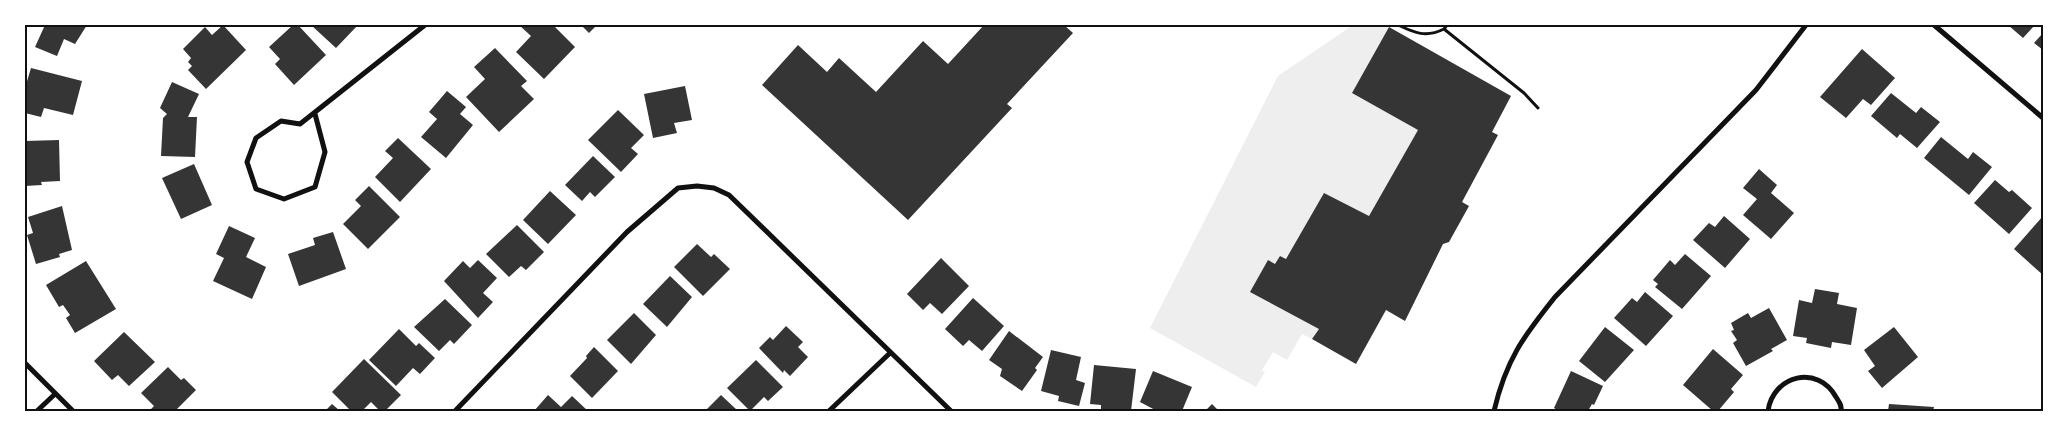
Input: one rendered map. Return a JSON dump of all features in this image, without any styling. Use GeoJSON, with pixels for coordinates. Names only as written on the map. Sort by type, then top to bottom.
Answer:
{"type":"FeatureCollection","features":[{"type":"Feature","properties":{"kind":"street"},"geometry":{"type":"LineString","coordinates":[[315,114],[325,152],[315,187],[284,199],[256,189],[247,162],[256,138],[282,121],[300,124],[315,114],[425,25]]}},
{"type":"Feature","properties":{"kind":"street"},"geometry":{"type":"LineString","coordinates":[[1494,411],[1511,358],[1526,332],[1555,297],[1756,90],[1806,25]]}},
{"type":"Feature","properties":{"kind":"street"},"geometry":{"type":"LineString","coordinates":[[1934,25],[2043,118]]}},
{"type":"Feature","properties":{"kind":"street"},"geometry":{"type":"LineString","coordinates":[[455,411],[627,232],[678,188],[697,186],[714,188],[729,195],[951,411]]}},
{"type":"Feature","properties":{"kind":"street"},"geometry":{"type":"LineString","coordinates":[[829,411],[890,353]]}},
{"type":"Feature","properties":{"kind":"street"},"geometry":{"type":"LineString","coordinates":[[25,363],[73,411]]}},
{"type":"Feature","properties":{"kind":"street"},"geometry":{"type":"LineString","coordinates":[[1768,411],[1770,397],[1787,380],[1810,376],[1830,386],[1842,407],[1841,411]]}},
{"type":"Feature","properties":{"kind":"street"},"geometry":{"type":"LineString","coordinates":[[37,411],[55,394]]}},
{"type":"Feature","properties":{"kind":"path"},"geometry":{"type":"LineString","coordinates":[[1398,25],[1414,33],[1433,35],[1444,29],[1447,25]]}},
{"type":"Feature","properties":{"kind":"path"},"geometry":{"type":"LineString","coordinates":[[1444,29],[1524,93],[1538,108]]}},
{"type":"Feature","properties":{"kind":"shaded area"},"geometry":{"type":"Polygon","coordinates":[[[1353,25],[1388,25],[1389,27],[1352,93],[1418,130],[1369,216],[1324,193],[1286,259],[1275,264],[1268,261],[1319,329],[1312,339],[1302,334],[1287,360],[1273,352],[1262,370],[1265,372],[1256,387],[1150,328],[1278,76],[1353,25]]]}},
{"type":"Feature","properties":{"kind":"building"},"geometry":{"type":"Polygon","coordinates":[[[45,25],[87,25],[75,44],[64,39],[57,56],[35,47],[45,25]]]}},
{"type":"Feature","properties":{"kind":"building"},"geometry":{"type":"Polygon","coordinates":[[[223,25],[246,50],[206,89],[188,70],[192,66],[188,62],[191,58],[183,49],[205,27],[212,35],[223,25]]]}},
{"type":"Feature","properties":{"kind":"building"},"geometry":{"type":"Polygon","coordinates":[[[293,25],[298,25],[326,55],[294,85],[275,64],[280,59],[269,47],[293,25]]]}},
{"type":"Feature","properties":{"kind":"building"},"geometry":{"type":"Polygon","coordinates":[[[311,25],[358,25],[336,48],[311,25]]]}},
{"type":"Feature","properties":{"kind":"building"},"geometry":{"type":"Polygon","coordinates":[[[519,25],[553,25],[575,47],[544,79],[516,52],[531,36],[519,25]]]}},
{"type":"Feature","properties":{"kind":"building"},"geometry":{"type":"Polygon","coordinates":[[[581,25],[597,25],[589,33],[581,25]]]}},
{"type":"Feature","properties":{"kind":"building"},"geometry":{"type":"Polygon","coordinates":[[[984,25],[1064,25],[1073,33],[1007,104],[1012,108],[908,220],[762,85],[798,45],[827,72],[839,58],[876,92],[923,41],[948,64],[984,25]]]}},
{"type":"Feature","properties":{"kind":"building"},"geometry":{"type":"Polygon","coordinates":[[[2008,25],[2035,25],[2023,38],[2008,25]]]}},
{"type":"Feature","properties":{"kind":"building"},"geometry":{"type":"Polygon","coordinates":[[[1389,27],[1511,96],[1492,132],[1498,135],[1462,202],[1469,206],[1449,242],[1443,244],[1405,321],[1386,310],[1356,364],[1312,339],[1319,329],[1250,292],[1268,260],[1275,264],[1280,256],[1286,259],[1324,193],[1369,216],[1418,130],[1352,93],[1389,27]]]}},
{"type":"Feature","properties":{"kind":"building"},"geometry":{"type":"Polygon","coordinates":[[[2043,33],[2043,50],[2034,43],[2043,33]]]}},
{"type":"Feature","properties":{"kind":"building"},"geometry":{"type":"Polygon","coordinates":[[[495,48],[527,81],[521,86],[534,99],[499,132],[466,97],[485,79],[474,67],[495,48]]]}},
{"type":"Feature","properties":{"kind":"building"},"geometry":{"type":"Polygon","coordinates":[[[1862,49],[1895,78],[1871,105],[1863,99],[1846,118],[1820,97],[1862,49]]]}},
{"type":"Feature","properties":{"kind":"building"},"geometry":{"type":"Polygon","coordinates":[[[31,68],[82,81],[73,115],[44,108],[41,117],[25,113],[25,88],[31,68]]]}},
{"type":"Feature","properties":{"kind":"building"},"geometry":{"type":"Polygon","coordinates":[[[172,82],[199,94],[188,117],[197,117],[195,157],[161,156],[163,118],[167,114],[160,108],[172,82]]]}},
{"type":"Feature","properties":{"kind":"building"},"geometry":{"type":"Polygon","coordinates":[[[685,86],[692,120],[674,123],[677,133],[653,138],[644,94],[685,86]]]}},
{"type":"Feature","properties":{"kind":"building"},"geometry":{"type":"Polygon","coordinates":[[[447,91],[466,107],[460,114],[473,125],[446,158],[421,137],[437,119],[429,112],[447,91]]]}},
{"type":"Feature","properties":{"kind":"building"},"geometry":{"type":"Polygon","coordinates":[[[1891,93],[1916,113],[1921,107],[1940,122],[1917,148],[1900,134],[1897,138],[1871,116],[1891,93]]]}},
{"type":"Feature","properties":{"kind":"building"},"geometry":{"type":"Polygon","coordinates":[[[618,110],[644,135],[631,148],[638,154],[621,172],[588,140],[618,110]]]}},
{"type":"Feature","properties":{"kind":"building"},"geometry":{"type":"Polygon","coordinates":[[[1941,137],[1968,159],[1973,152],[1992,167],[1969,195],[1924,158],[1941,137]]]}},
{"type":"Feature","properties":{"kind":"building"},"geometry":{"type":"Polygon","coordinates":[[[398,138],[431,169],[400,202],[375,177],[393,158],[385,151],[398,138]]]}},
{"type":"Feature","properties":{"kind":"building"},"geometry":{"type":"Polygon","coordinates":[[[59,140],[60,181],[41,182],[42,185],[25,186],[25,141],[59,140]]]}},
{"type":"Feature","properties":{"kind":"building"},"geometry":{"type":"Polygon","coordinates":[[[593,156],[615,177],[595,197],[590,192],[582,201],[565,185],[593,156]]]}},
{"type":"Feature","properties":{"kind":"building"},"geometry":{"type":"Polygon","coordinates":[[[194,164],[212,205],[181,219],[162,178],[194,164]]]}},
{"type":"Feature","properties":{"kind":"building"},"geometry":{"type":"Polygon","coordinates":[[[1759,169],[1777,185],[1771,193],[1794,213],[1771,239],[1743,215],[1757,199],[1743,188],[1759,169]]]}},
{"type":"Feature","properties":{"kind":"building"},"geometry":{"type":"Polygon","coordinates":[[[1995,180],[2009,192],[2012,190],[2032,208],[2009,234],[1974,203],[1995,180]]]}},
{"type":"Feature","properties":{"kind":"building"},"geometry":{"type":"Polygon","coordinates":[[[369,186],[400,217],[368,249],[343,224],[361,206],[355,200],[369,186]]]}},
{"type":"Feature","properties":{"kind":"building"},"geometry":{"type":"Polygon","coordinates":[[[550,191],[576,215],[548,244],[523,220],[550,191]]]}},
{"type":"Feature","properties":{"kind":"building"},"geometry":{"type":"Polygon","coordinates":[[[62,206],[72,250],[59,254],[60,257],[36,264],[27,235],[33,233],[28,217],[62,206]]]}},
{"type":"Feature","properties":{"kind":"building"},"geometry":{"type":"Polygon","coordinates":[[[1724,216],[1750,239],[1725,268],[1693,240],[1709,223],[1715,227],[1724,216]]]}},
{"type":"Feature","properties":{"kind":"building"},"geometry":{"type":"Polygon","coordinates":[[[2043,216],[2043,275],[2014,249],[2043,216]]]}},
{"type":"Feature","properties":{"kind":"building"},"geometry":{"type":"Polygon","coordinates":[[[517,225],[544,252],[526,270],[521,266],[509,277],[486,254],[517,225]]]}},
{"type":"Feature","properties":{"kind":"building"},"geometry":{"type":"Polygon","coordinates":[[[229,226],[255,238],[246,257],[266,267],[252,299],[213,281],[224,258],[216,254],[229,226]]]}},
{"type":"Feature","properties":{"kind":"building"},"geometry":{"type":"Polygon","coordinates":[[[333,232],[346,269],[299,286],[288,254],[315,245],[313,238],[333,232]]]}},
{"type":"Feature","properties":{"kind":"building"},"geometry":{"type":"Polygon","coordinates":[[[697,244],[711,257],[714,254],[730,269],[703,296],[674,267],[697,244]]]}},
{"type":"Feature","properties":{"kind":"building"},"geometry":{"type":"Polygon","coordinates":[[[1685,254],[1711,276],[1682,309],[1655,287],[1658,284],[1653,280],[1670,260],[1675,265],[1685,254]]]}},
{"type":"Feature","properties":{"kind":"building"},"geometry":{"type":"Polygon","coordinates":[[[941,258],[969,286],[942,314],[930,303],[923,310],[907,294],[941,258]]]}},
{"type":"Feature","properties":{"kind":"building"},"geometry":{"type":"Polygon","coordinates":[[[478,260],[497,278],[483,293],[493,302],[478,318],[444,281],[463,261],[470,268],[478,260]]]}},
{"type":"Feature","properties":{"kind":"building"},"geometry":{"type":"Polygon","coordinates":[[[86,261],[116,309],[75,333],[66,318],[70,315],[63,305],[59,307],[46,285],[86,261]]]}},
{"type":"Feature","properties":{"kind":"building"},"geometry":{"type":"Polygon","coordinates":[[[670,276],[692,297],[667,327],[643,304],[670,276]]]}},
{"type":"Feature","properties":{"kind":"building"},"geometry":{"type":"Polygon","coordinates":[[[1815,289],[1839,293],[1837,304],[1857,308],[1851,345],[1832,342],[1831,348],[1806,343],[1807,338],[1793,336],[1799,300],[1812,303],[1815,289]]]}},
{"type":"Feature","properties":{"kind":"building"},"geometry":{"type":"Polygon","coordinates":[[[1645,292],[1673,316],[1646,346],[1614,318],[1632,298],[1637,302],[1645,292]]]}},
{"type":"Feature","properties":{"kind":"building"},"geometry":{"type":"Polygon","coordinates":[[[973,298],[1004,326],[982,351],[969,340],[963,346],[945,329],[973,298]]]}},
{"type":"Feature","properties":{"kind":"building"},"geometry":{"type":"Polygon","coordinates":[[[445,299],[472,325],[454,344],[450,340],[439,351],[414,327],[445,299]]]}},
{"type":"Feature","properties":{"kind":"building"},"geometry":{"type":"Polygon","coordinates":[[[1769,308],[1787,340],[1771,349],[1773,351],[1746,366],[1733,343],[1737,340],[1731,331],[1734,330],[1731,323],[1748,313],[1751,318],[1769,308]]]}},
{"type":"Feature","properties":{"kind":"building"},"geometry":{"type":"Polygon","coordinates":[[[634,313],[656,335],[631,364],[607,340],[634,313]]]}},
{"type":"Feature","properties":{"kind":"building"},"geometry":{"type":"Polygon","coordinates":[[[786,326],[803,342],[798,347],[808,357],[790,376],[784,370],[783,373],[759,348],[770,337],[773,340],[786,326]]]}},
{"type":"Feature","properties":{"kind":"building"},"geometry":{"type":"Polygon","coordinates":[[[1605,327],[1634,350],[1605,382],[1579,361],[1605,327]]]}},
{"type":"Feature","properties":{"kind":"building"},"geometry":{"type":"Polygon","coordinates":[[[1894,327],[1918,357],[1882,388],[1868,371],[1875,366],[1864,350],[1894,327]]]}},
{"type":"Feature","properties":{"kind":"building"},"geometry":{"type":"Polygon","coordinates":[[[399,329],[416,346],[419,343],[435,358],[420,374],[413,368],[396,386],[369,360],[399,329]]]}},
{"type":"Feature","properties":{"kind":"building"},"geometry":{"type":"Polygon","coordinates":[[[1009,331],[1043,357],[1035,368],[1037,370],[1022,391],[1000,376],[1002,369],[989,360],[1009,331]]]}},
{"type":"Feature","properties":{"kind":"building"},"geometry":{"type":"Polygon","coordinates":[[[124,332],[155,362],[129,386],[118,375],[112,380],[94,361],[124,332]]]}},
{"type":"Feature","properties":{"kind":"building"},"geometry":{"type":"Polygon","coordinates":[[[594,347],[618,371],[592,398],[570,376],[587,358],[586,356],[594,347]]]}},
{"type":"Feature","properties":{"kind":"building"},"geometry":{"type":"Polygon","coordinates":[[[1713,349],[1743,375],[1731,389],[1734,392],[1718,411],[1713,411],[1683,385],[1713,349]]]}},
{"type":"Feature","properties":{"kind":"building"},"geometry":{"type":"Polygon","coordinates":[[[1051,350],[1081,357],[1076,380],[1085,383],[1079,406],[1058,401],[1059,396],[1041,391],[1051,350]]]}},
{"type":"Feature","properties":{"kind":"building"},"geometry":{"type":"Polygon","coordinates":[[[364,359],[401,395],[385,411],[380,411],[371,402],[362,411],[351,411],[332,392],[364,359]]]}},
{"type":"Feature","properties":{"kind":"building"},"geometry":{"type":"Polygon","coordinates":[[[756,360],[783,387],[768,401],[764,397],[750,411],[727,388],[756,360]]]}},
{"type":"Feature","properties":{"kind":"building"},"geometry":{"type":"Polygon","coordinates":[[[1094,365],[1136,369],[1131,411],[1101,409],[1101,405],[1090,404],[1094,365]]]}},
{"type":"Feature","properties":{"kind":"building"},"geometry":{"type":"Polygon","coordinates":[[[168,367],[181,380],[184,378],[196,390],[175,411],[149,411],[154,406],[141,393],[168,367]]]}},
{"type":"Feature","properties":{"kind":"building"},"geometry":{"type":"Polygon","coordinates":[[[1153,371],[1192,387],[1182,411],[1157,411],[1140,402],[1153,371]]]}},
{"type":"Feature","properties":{"kind":"building"},"geometry":{"type":"Polygon","coordinates":[[[1571,371],[1603,386],[1594,405],[1592,404],[1588,411],[1559,411],[1554,408],[1571,371]]]}},
{"type":"Feature","properties":{"kind":"building"},"geometry":{"type":"Polygon","coordinates":[[[548,395],[561,407],[572,396],[588,411],[534,411],[548,395]]]}},
{"type":"Feature","properties":{"kind":"building"},"geometry":{"type":"Polygon","coordinates":[[[721,395],[738,411],[705,411],[721,395]]]}},
{"type":"Feature","properties":{"kind":"building"},"geometry":{"type":"Polygon","coordinates":[[[332,404],[340,411],[325,411],[332,404]]]}},
{"type":"Feature","properties":{"kind":"building"},"geometry":{"type":"Polygon","coordinates":[[[1212,404],[1219,411],[1205,411],[1212,404]]]}},
{"type":"Feature","properties":{"kind":"building"},"geometry":{"type":"Polygon","coordinates":[[[1889,404],[1934,407],[1933,411],[1888,411],[1889,404]]]}}]}
